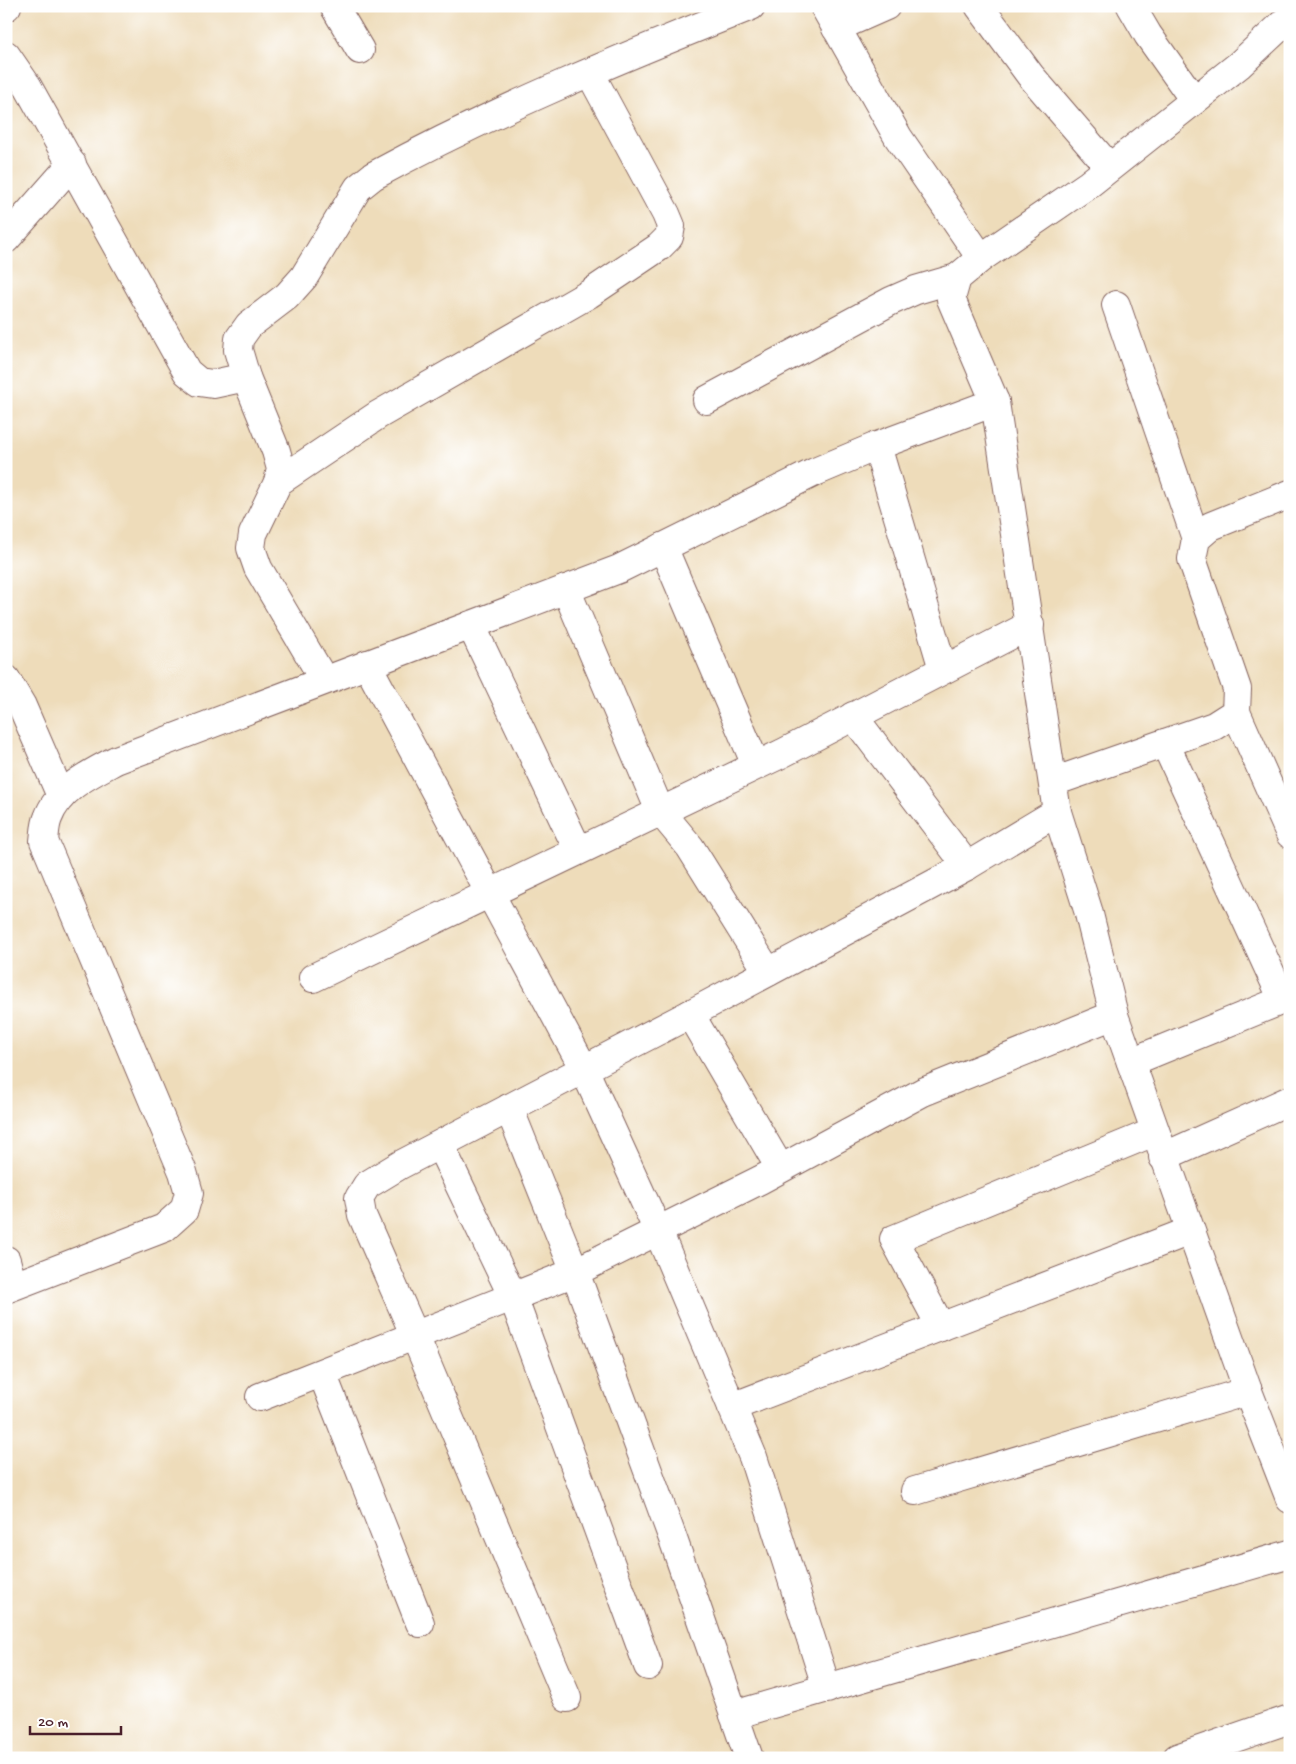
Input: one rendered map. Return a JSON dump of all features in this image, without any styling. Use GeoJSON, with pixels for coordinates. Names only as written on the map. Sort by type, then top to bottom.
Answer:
{"type":"FeatureCollection","features":[{"type":"Feature","properties":{"kind":"street"},"geometry":{"type":"LineString","coordinates":[[334,6],[360,50]]}},
{"type":"Feature","properties":{"kind":"street"},"geometry":{"type":"LineString","coordinates":[[324,680],[258,568],[252,548],[253,534],[278,482],[281,469],[276,451],[246,377],[238,350],[239,339],[249,326],[286,296],[304,277],[358,188],[373,176],[590,72],[751,6]]}},
{"type":"Feature","properties":{"kind":"street"},"geometry":{"type":"LineString","coordinates":[[886,6],[830,17],[898,137],[982,258]]}},
{"type":"Feature","properties":{"kind":"street"},"geometry":{"type":"LineString","coordinates":[[980,6],[1030,75],[1110,167]]}},
{"type":"Feature","properties":{"kind":"street"},"geometry":{"type":"LineString","coordinates":[[1131,6],[1148,35],[1194,100]]}},
{"type":"Feature","properties":{"kind":"street"},"geometry":{"type":"LineString","coordinates":[[707,400],[892,301],[916,290],[958,278],[982,258],[1089,184],[1239,65],[1290,17]]}},
{"type":"Feature","properties":{"kind":"street"},"geometry":{"type":"LineString","coordinates":[[6,55],[28,87],[72,164],[187,372],[199,382],[213,384],[246,377]]}},
{"type":"Feature","properties":{"kind":"street"},"geometry":{"type":"LineString","coordinates":[[278,482],[378,415],[589,294],[669,237],[671,226],[666,214],[590,72]]}},
{"type":"Feature","properties":{"kind":"street"},"geometry":{"type":"LineString","coordinates":[[6,239],[72,164]]}},
{"type":"Feature","properties":{"kind":"street"},"geometry":{"type":"LineString","coordinates":[[958,278],[951,299],[995,402],[1057,812],[1088,910],[1114,1015],[1154,1132],[1248,1391],[1290,1498]]}},
{"type":"Feature","properties":{"kind":"street"},"geometry":{"type":"LineString","coordinates":[[1116,305],[1196,539],[1192,559],[1237,689],[1236,712],[1290,834]]}},
{"type":"Feature","properties":{"kind":"street"},"geometry":{"type":"LineString","coordinates":[[6,1289],[164,1228],[184,1210],[189,1193],[179,1163],[44,841],[48,817],[61,796],[81,779],[116,760],[619,569],[815,472],[877,446],[995,402]]}},
{"type":"Feature","properties":{"kind":"street"},"geometry":{"type":"LineString","coordinates":[[877,446],[943,669]]}},
{"type":"Feature","properties":{"kind":"street"},"geometry":{"type":"LineString","coordinates":[[1196,539],[1211,526],[1290,494]]}},
{"type":"Feature","properties":{"kind":"street"},"geometry":{"type":"LineString","coordinates":[[662,548],[756,765]]}},
{"type":"Feature","properties":{"kind":"street"},"geometry":{"type":"LineString","coordinates":[[566,589],[660,811],[690,847],[768,972]]}},
{"type":"Feature","properties":{"kind":"street"},"geometry":{"type":"LineString","coordinates":[[470,625],[578,850]]}},
{"type":"Feature","properties":{"kind":"street"},"geometry":{"type":"LineString","coordinates":[[313,978],[756,765],[1030,625]]}},
{"type":"Feature","properties":{"kind":"street"},"geometry":{"type":"LineString","coordinates":[[368,664],[584,1069],[658,1231],[753,1457],[827,1689]]}},
{"type":"Feature","properties":{"kind":"street"},"geometry":{"type":"LineString","coordinates":[[6,679],[22,706],[61,796]]}},
{"type":"Feature","properties":{"kind":"street"},"geometry":{"type":"LineString","coordinates":[[1053,782],[1214,726],[1236,712]]}},
{"type":"Feature","properties":{"kind":"street"},"geometry":{"type":"LineString","coordinates":[[852,716],[967,866]]}},
{"type":"Feature","properties":{"kind":"street"},"geometry":{"type":"LineString","coordinates":[[1131,1062],[1286,998],[1165,743]]}},
{"type":"Feature","properties":{"kind":"street"},"geometry":{"type":"LineString","coordinates":[[567,1698],[415,1336],[362,1215],[359,1198],[367,1185],[967,866],[1057,812]]}},
{"type":"Feature","properties":{"kind":"street"},"geometry":{"type":"LineString","coordinates":[[690,1014],[780,1168]]}},
{"type":"Feature","properties":{"kind":"street"},"geometry":{"type":"LineString","coordinates":[[260,1397],[575,1272],[780,1168],[923,1092],[1114,1015]]}},
{"type":"Feature","properties":{"kind":"street"},"geometry":{"type":"LineString","coordinates":[[1164,1157],[1290,1100]]}},
{"type":"Feature","properties":{"kind":"street"},"geometry":{"type":"LineString","coordinates":[[509,1108],[575,1272],[673,1539],[749,1758]]}},
{"type":"Feature","properties":{"kind":"street"},"geometry":{"type":"LineString","coordinates":[[941,1327],[894,1239],[1154,1132]]}},
{"type":"Feature","properties":{"kind":"street"},"geometry":{"type":"LineString","coordinates":[[440,1145],[513,1297],[648,1666]]}},
{"type":"Feature","properties":{"kind":"street"},"geometry":{"type":"LineString","coordinates":[[732,1407],[1190,1231]]}},
{"type":"Feature","properties":{"kind":"street"},"geometry":{"type":"LineString","coordinates":[[6,1260],[10,1275],[6,1282]]}},
{"type":"Feature","properties":{"kind":"street"},"geometry":{"type":"LineString","coordinates":[[322,1373],[420,1624]]}},
{"type":"Feature","properties":{"kind":"street"},"geometry":{"type":"LineString","coordinates":[[915,1491],[1248,1391]]}},
{"type":"Feature","properties":{"kind":"street"},"geometry":{"type":"LineString","coordinates":[[734,1715],[1290,1554]]}},
{"type":"Feature","properties":{"kind":"street"},"geometry":{"type":"LineString","coordinates":[[1177,1758],[1290,1719]]}}]}
